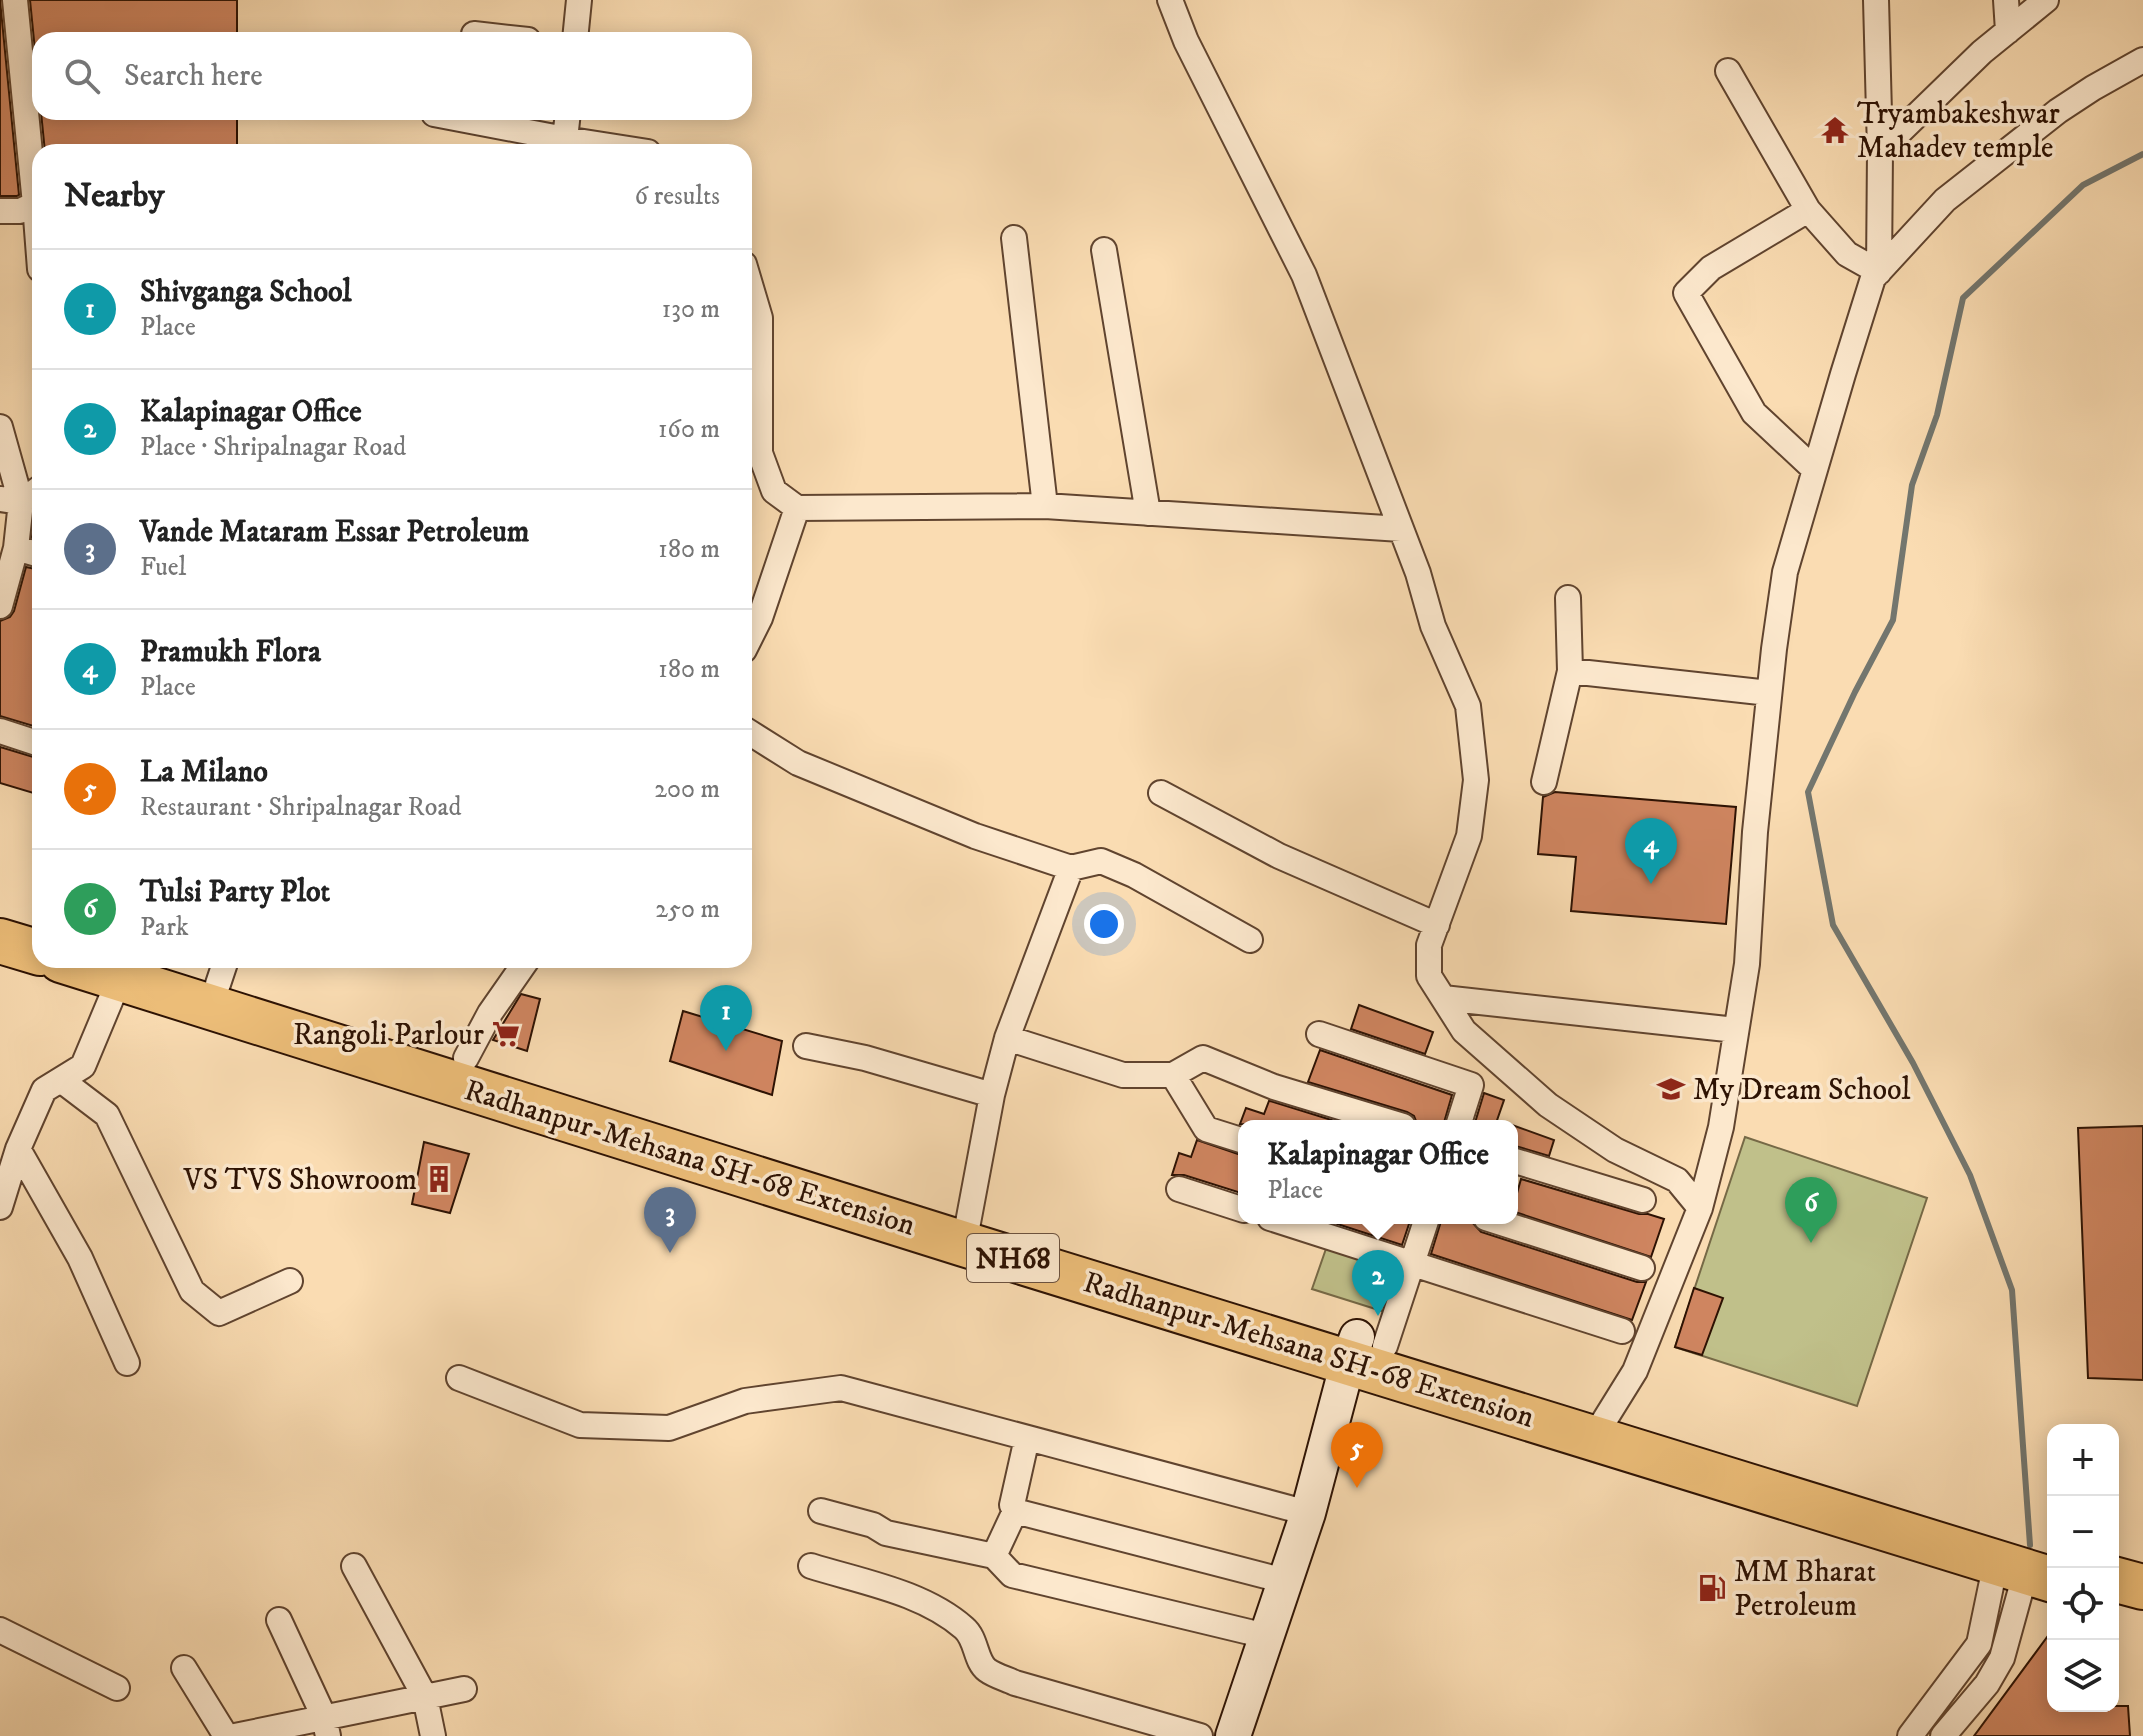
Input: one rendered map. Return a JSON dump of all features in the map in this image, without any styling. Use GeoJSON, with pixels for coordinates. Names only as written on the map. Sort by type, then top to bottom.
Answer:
{"type":"FeatureCollection","features":[{"type":"Feature","properties":{"kind":"highway"},"geometry":{"type":"LineString","coordinates":[[0,916],[32,926]]}},
{"type":"Feature","properties":{"kind":"highway"},"geometry":{"type":"LineString","coordinates":[[0,941],[32,951]]}},
{"type":"Feature","properties":{"kind":"highway","name":"Radhanpur-Mehsana SH-68 Extension"},"geometry":{"type":"LineString","coordinates":[[135,968],[967,1230],[1363,1348],[2011,1560]]}},
{"type":"Feature","properties":{"kind":"highway","name":"NH68"},"geometry":{"type":"LineString","coordinates":[[160,968],[222,972],[967,1230]]}},
{"type":"Feature","properties":{"kind":"street"},"geometry":{"type":"LineString","coordinates":[[576,32],[579,0]]}},
{"type":"Feature","properties":{"kind":"street"},"geometry":{"type":"LineString","coordinates":[[1170,0],[1186,41],[1304,275],[1418,573],[1433,626],[1468,706],[1476,780],[1469,836],[1429,945],[1429,976],[1464,1031],[1548,1105],[1615,1150],[1677,1180],[1700,1208]]}},
{"type":"Feature","properties":{"kind":"street"},"geometry":{"type":"LineString","coordinates":[[1876,0],[1879,272]]}},
{"type":"Feature","properties":{"kind":"street"},"geometry":{"type":"LineString","coordinates":[[2006,0],[2008,31]]}},
{"type":"Feature","properties":{"kind":"street"},"geometry":{"type":"LineString","coordinates":[[1880,151],[1982,52],[2046,0]]}},
{"type":"Feature","properties":{"kind":"street"},"geometry":{"type":"LineString","coordinates":[[10,6],[32,178]]}},
{"type":"Feature","properties":{"kind":"street"},"geometry":{"type":"LineString","coordinates":[[1601,1426],[1635,1371],[1700,1208],[1721,1127],[1747,964],[1755,832],[1785,572],[1873,278],[1945,200],[2058,111],[2143,60]]}},
{"type":"Feature","properties":{"kind":"street"},"geometry":{"type":"LineString","coordinates":[[1728,71],[1808,210],[1847,254],[1879,272]]}},
{"type":"Feature","properties":{"kind":"street"},"geometry":{"type":"LineString","coordinates":[[465,120],[597,144]]}},
{"type":"Feature","properties":{"kind":"street"},"geometry":{"type":"LineString","coordinates":[[565,139],[567,120]]}},
{"type":"Feature","properties":{"kind":"street"},"geometry":{"type":"LineString","coordinates":[[0,211],[20,211],[32,205]]}},
{"type":"Feature","properties":{"kind":"street"},"geometry":{"type":"LineString","coordinates":[[1808,210],[1711,268],[1686,293],[1754,413],[1814,469]]}},
{"type":"Feature","properties":{"kind":"street"},"geometry":{"type":"LineString","coordinates":[[1014,238],[1045,506]]}},
{"type":"Feature","properties":{"kind":"street"},"geometry":{"type":"LineString","coordinates":[[1104,250],[1148,513]]}},
{"type":"Feature","properties":{"kind":"street"},"geometry":{"type":"LineString","coordinates":[[752,291],[760,318],[760,453],[774,491],[797,508],[1045,506],[1401,529]]}},
{"type":"Feature","properties":{"kind":"street"},"geometry":{"type":"LineString","coordinates":[[0,427],[20,496],[16,548],[0,606]]}},
{"type":"Feature","properties":{"kind":"street"},"geometry":{"type":"LineString","coordinates":[[752,634],[797,508]]}},
{"type":"Feature","properties":{"kind":"street"},"geometry":{"type":"LineString","coordinates":[[16,548],[32,553]]}},
{"type":"Feature","properties":{"kind":"street"},"geometry":{"type":"LineString","coordinates":[[1544,782],[1570,671],[1568,598]]}},
{"type":"Feature","properties":{"kind":"street"},"geometry":{"type":"LineString","coordinates":[[1570,671],[1769,693]]}},
{"type":"Feature","properties":{"kind":"street"},"geometry":{"type":"LineString","coordinates":[[0,731],[32,741]]}},
{"type":"Feature","properties":{"kind":"street"},"geometry":{"type":"LineString","coordinates":[[752,734],[798,763],[975,836],[1071,868],[1101,861],[1134,875],[1250,940]]}},
{"type":"Feature","properties":{"kind":"street"},"geometry":{"type":"LineString","coordinates":[[1161,793],[1279,856],[1437,925]]}},
{"type":"Feature","properties":{"kind":"street"},"geometry":{"type":"LineString","coordinates":[[967,1230],[992,1095],[1007,1038],[1071,868]]}},
{"type":"Feature","properties":{"kind":"street"},"geometry":{"type":"LineString","coordinates":[[0,1207],[18,1149],[44,1090],[83,1066],[128,968]]}},
{"type":"Feature","properties":{"kind":"street"},"geometry":{"type":"LineString","coordinates":[[466,1058],[490,1013],[521,968]]}},
{"type":"Feature","properties":{"kind":"street"},"geometry":{"type":"LineString","coordinates":[[1443,998],[1736,1030]]}},
{"type":"Feature","properties":{"kind":"street"},"geometry":{"type":"LineString","coordinates":[[1319,1034],[1471,1085],[1460,1120]]}},
{"type":"Feature","properties":{"kind":"street"},"geometry":{"type":"LineString","coordinates":[[1007,1038],[1123,1075],[1173,1075],[1203,1058],[1274,1087],[1383,1120]]}},
{"type":"Feature","properties":{"kind":"street"},"geometry":{"type":"LineString","coordinates":[[806,1046],[865,1058],[992,1095]]}},
{"type":"Feature","properties":{"kind":"street"},"geometry":{"type":"LineString","coordinates":[[1173,1075],[1206,1129],[1238,1139]]}},
{"type":"Feature","properties":{"kind":"street"},"geometry":{"type":"LineString","coordinates":[[61,1080],[107,1115],[192,1291],[219,1313],[290,1281]]}},
{"type":"Feature","properties":{"kind":"street"},"geometry":{"type":"LineString","coordinates":[[18,1149],[80,1258],[127,1363]]}},
{"type":"Feature","properties":{"kind":"street"},"geometry":{"type":"LineString","coordinates":[[1518,1162],[1643,1200]]}},
{"type":"Feature","properties":{"kind":"street"},"geometry":{"type":"LineString","coordinates":[[1179,1189],[1238,1208]]}},
{"type":"Feature","properties":{"kind":"street"},"geometry":{"type":"LineString","coordinates":[[1289,1224],[1622,1331]]}},
{"type":"Feature","properties":{"kind":"street"},"geometry":{"type":"LineString","coordinates":[[1233,1736],[1363,1348],[1411,1263],[1425,1224]]}},
{"type":"Feature","properties":{"kind":"street"},"geometry":{"type":"LineString","coordinates":[[1505,1224],[1642,1268]]}},
{"type":"Feature","properties":{"kind":"street"},"geometry":{"type":"LineString","coordinates":[[459,1378],[580,1425],[669,1428],[745,1401],[841,1388],[1308,1513]]}},
{"type":"Feature","properties":{"kind":"street"},"geometry":{"type":"LineString","coordinates":[[1027,1438],[1012,1505],[1015,1511],[1285,1581]]}},
{"type":"Feature","properties":{"kind":"street"},"geometry":{"type":"LineString","coordinates":[[821,1511],[873,1525],[886,1533],[994,1556],[1012,1575],[1266,1636]]}},
{"type":"Feature","properties":{"kind":"street"},"geometry":{"type":"LineString","coordinates":[[994,1556],[1015,1511]]}},
{"type":"Feature","properties":{"kind":"street"},"geometry":{"type":"LineString","coordinates":[[1910,1736],[1979,1644],[2011,1560]]}},
{"type":"Feature","properties":{"kind":"street"},"geometry":{"type":"LineString","coordinates":[[1943,1736],[1987,1684],[2002,1658],[2011,1560]]}},
{"type":"Feature","properties":{"kind":"street"},"geometry":{"type":"LineString","coordinates":[[354,1566],[425,1697],[433,1736]]}},
{"type":"Feature","properties":{"kind":"street"},"geometry":{"type":"LineString","coordinates":[[811,1566],[910,1596],[940,1613],[967,1630],[980,1663],[989,1672],[1015,1683],[1200,1736]]}},
{"type":"Feature","properties":{"kind":"street"},"geometry":{"type":"LineString","coordinates":[[279,1620],[326,1727]]}},
{"type":"Feature","properties":{"kind":"street"},"geometry":{"type":"LineString","coordinates":[[0,1630],[117,1688]]}},
{"type":"Feature","properties":{"kind":"street"},"geometry":{"type":"LineString","coordinates":[[184,1668],[226,1736]]}},
{"type":"Feature","properties":{"kind":"street"},"geometry":{"type":"LineString","coordinates":[[235,1736],[326,1727],[425,1697],[464,1689]]}},
{"type":"Feature","properties":{"kind":"green space"},"geometry":{"type":"Polygon","coordinates":[[[1745,1137],[1927,1198],[1857,1406],[1675,1347],[1745,1137]]]}},
{"type":"Feature","properties":{"kind":"green space"},"geometry":{"type":"Polygon","coordinates":[[[1328,1243],[1400,1268],[1385,1312],[1312,1289],[1328,1243]]]}},
{"type":"Feature","properties":{"kind":"building"},"geometry":{"type":"Polygon","coordinates":[[[0,0],[19,195],[17,196],[0,196],[0,0]]]}},
{"type":"Feature","properties":{"kind":"building"},"geometry":{"type":"Polygon","coordinates":[[[30,0],[237,0],[237,32],[33,32],[30,0]]]}},
{"type":"Feature","properties":{"kind":"building"},"geometry":{"type":"Polygon","coordinates":[[[42,120],[237,120],[237,144],[44,144],[42,120]]]}},
{"type":"Feature","properties":{"kind":"building"},"geometry":{"type":"Polygon","coordinates":[[[26,567],[32,568],[32,726],[0,716],[0,621],[10,617],[26,567]]]}},
{"type":"Feature","properties":{"kind":"building"},"geometry":{"type":"Polygon","coordinates":[[[0,747],[32,757],[32,793],[0,783],[0,747]]]}},
{"type":"Feature","properties":{"kind":"building"},"geometry":{"type":"Polygon","coordinates":[[[1555,792],[1736,807],[1726,924],[1571,911],[1576,857],[1538,854],[1543,797],[1555,792]]]}},
{"type":"Feature","properties":{"kind":"building"},"geometry":{"type":"Polygon","coordinates":[[[521,994],[540,999],[527,1051],[493,1040],[521,994]]]}},
{"type":"Feature","properties":{"kind":"building"},"geometry":{"type":"Polygon","coordinates":[[[1359,1005],[1433,1032],[1425,1054],[1351,1029],[1359,1005]]]}},
{"type":"Feature","properties":{"kind":"building"},"geometry":{"type":"Polygon","coordinates":[[[683,1011],[782,1041],[772,1095],[670,1061],[683,1011]]]}},
{"type":"Feature","properties":{"kind":"building"},"geometry":{"type":"Polygon","coordinates":[[[1320,1050],[1452,1095],[1445,1120],[1416,1120],[1407,1112],[1308,1082],[1320,1050]]]}},
{"type":"Feature","properties":{"kind":"building"},"geometry":{"type":"Polygon","coordinates":[[[1484,1093],[1504,1100],[1497,1120],[1476,1120],[1484,1093]]]}},
{"type":"Feature","properties":{"kind":"building"},"geometry":{"type":"Polygon","coordinates":[[[1269,1101],[1331,1120],[1242,1120],[1246,1108],[1264,1114],[1269,1101]]]}},
{"type":"Feature","properties":{"kind":"building"},"geometry":{"type":"Polygon","coordinates":[[[2143,1126],[2143,1380],[2088,1378],[2078,1128],[2143,1126]]]}},
{"type":"Feature","properties":{"kind":"building"},"geometry":{"type":"Polygon","coordinates":[[[1518,1127],[1554,1140],[1549,1156],[1518,1147],[1518,1127]]]}},
{"type":"Feature","properties":{"kind":"building"},"geometry":{"type":"Polygon","coordinates":[[[1197,1140],[1238,1154],[1238,1192],[1184,1175],[1172,1175],[1179,1153],[1191,1157],[1197,1140]]]}},
{"type":"Feature","properties":{"kind":"building","name":"VS TVS Showroom"},"geometry":{"type":"Polygon","coordinates":[[[424,1142],[469,1154],[450,1213],[412,1204],[424,1142]]]}},
{"type":"Feature","properties":{"kind":"building"},"geometry":{"type":"Polygon","coordinates":[[[1521,1179],[1664,1219],[1651,1257],[1518,1213],[1521,1179]]]}},
{"type":"Feature","properties":{"kind":"building"},"geometry":{"type":"Polygon","coordinates":[[[1337,1224],[1409,1224],[1402,1245],[1337,1224]]]}},
{"type":"Feature","properties":{"kind":"building"},"geometry":{"type":"Polygon","coordinates":[[[1440,1224],[1474,1224],[1481,1232],[1637,1282],[1646,1282],[1632,1320],[1431,1254],[1440,1224]]]}},
{"type":"Feature","properties":{"kind":"building"},"geometry":{"type":"Polygon","coordinates":[[[1694,1288],[1723,1298],[1702,1355],[1675,1347],[1694,1288]]]}},
{"type":"Feature","properties":{"kind":"building"},"geometry":{"type":"Polygon","coordinates":[[[2047,1637],[2047,1712],[2119,1712],[2119,1706],[2128,1706],[2130,1736],[1974,1736],[2047,1637]]]}},
{"type":"Feature","properties":{"kind":"waterway"},"geometry":{"type":"LineString","coordinates":[[2030,1545],[2012,1290],[1970,1175],[1913,1063],[1833,925],[1808,792],[1893,620],[1912,485],[1937,415],[1963,298],[2083,185],[2143,154]]}},
{"type":"Feature","properties":{"kind":"place","name":"Tryambakeshwar Mahadev temple"},"geometry":{"type":"Point","coordinates":[1835,130]}},
{"type":"Feature","properties":{"kind":"place","name":"Pramukh Flora"},"geometry":{"type":"Point","coordinates":[1651,884]}},
{"type":"Feature","properties":{"kind":"place","name":"Rangoli Parlour"},"geometry":{"type":"Point","coordinates":[506,1034]}},
{"type":"Feature","properties":{"kind":"place","name":"Shivganga School"},"geometry":{"type":"Point","coordinates":[726,1051]}},
{"type":"Feature","properties":{"kind":"place","name":"My Dream School"},"geometry":{"type":"Point","coordinates":[1671,1089]}},
{"type":"Feature","properties":{"kind":"place","name":"VS TVS Showroom"},"geometry":{"type":"Point","coordinates":[439,1179]}},
{"type":"Feature","properties":{"kind":"place","name":"Tulsi Party Plot"},"geometry":{"type":"Point","coordinates":[1811,1243]}},
{"type":"Feature","properties":{"kind":"place","name":"Vande Mataram Essar Petroleum"},"geometry":{"type":"Point","coordinates":[670,1253]}},
{"type":"Feature","properties":{"kind":"place","name":"Kalapinagar Office"},"geometry":{"type":"Point","coordinates":[1378,1316]}},
{"type":"Feature","properties":{"kind":"place","name":"La Milano"},"geometry":{"type":"Point","coordinates":[1357,1488]}},
{"type":"Feature","properties":{"kind":"place","name":"MM Bharat Petroleum"},"geometry":{"type":"Point","coordinates":[1712,1588]}}]}
